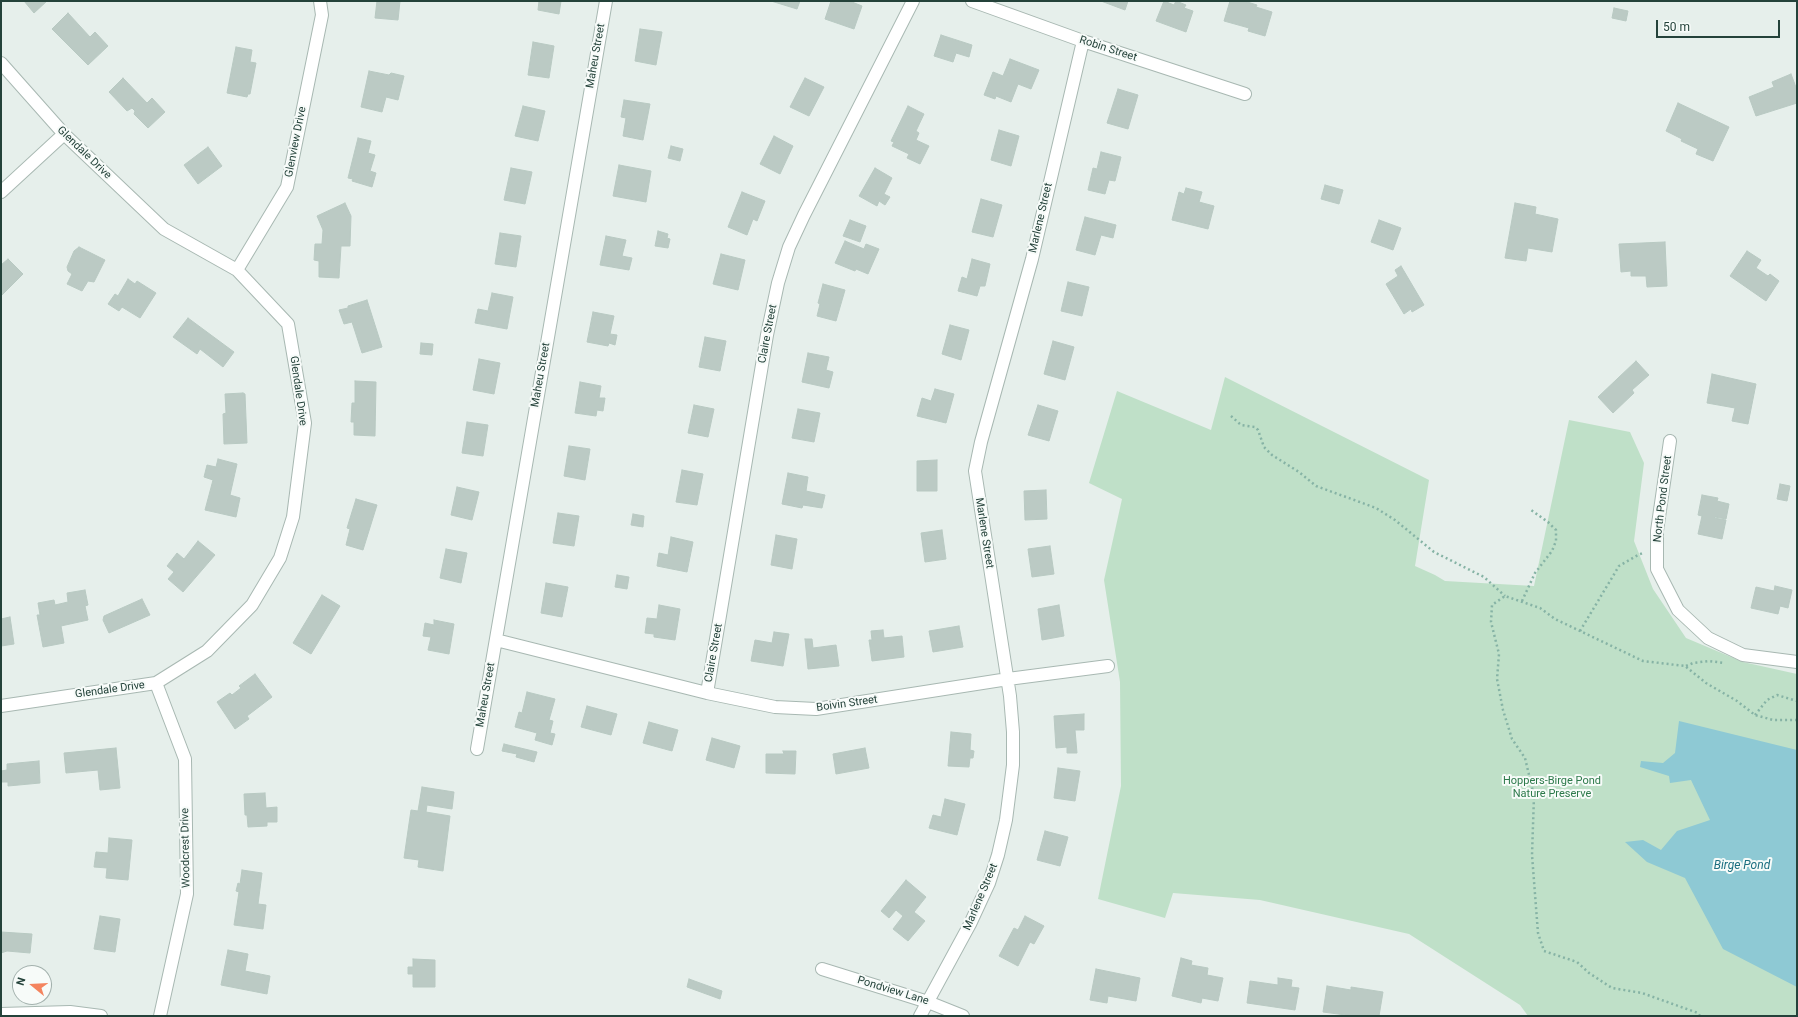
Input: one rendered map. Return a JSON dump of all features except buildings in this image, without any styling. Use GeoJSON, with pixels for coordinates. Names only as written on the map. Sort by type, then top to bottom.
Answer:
{"type":"FeatureCollection","features":[{"type":"Feature","properties":{"kind":"street","name":"Glenview Drive"},"geometry":{"type":"LineString","coordinates":[[237,270],[287,187],[322,15],[320,1]]}},
{"type":"Feature","properties":{"kind":"street","name":"Maheu Street"},"geometry":{"type":"LineString","coordinates":[[477,749],[606,1]]}},
{"type":"Feature","properties":{"kind":"street","name":"Claire Street"},"geometry":{"type":"LineString","coordinates":[[707,693],[778,283],[789,247],[804,215],[913,1]]}},
{"type":"Feature","properties":{"kind":"street","name":"Robin Street"},"geometry":{"type":"LineString","coordinates":[[972,1],[1083,41],[1245,94]]}},
{"type":"Feature","properties":{"kind":"street","name":"Marlene Street"},"geometry":{"type":"LineString","coordinates":[[920,1016],[970,924],[989,883],[998,855],[1006,820],[1014,765],[1013,732],[1008,679],[984,536],[975,471],[981,442],[1032,259],[1083,41]]}},
{"type":"Feature","properties":{"kind":"street","name":"Glendale Drive"},"geometry":{"type":"LineString","coordinates":[[1,63],[64,134],[164,230],[237,270],[288,324],[305,423],[293,517],[280,558],[252,606],[207,650],[156,684],[1,706]]}},
{"type":"Feature","properties":{"kind":"street"},"geometry":{"type":"LineString","coordinates":[[1,192],[64,134]]}},
{"type":"Feature","properties":{"kind":"street","name":"North Pond Street"},"geometry":{"type":"LineString","coordinates":[[1670,440],[1657,530],[1657,569],[1678,610],[1708,638],[1743,655],[1797,662]]}},
{"type":"Feature","properties":{"kind":"street","name":"Boivin Street"},"geometry":{"type":"LineString","coordinates":[[496,640],[707,693],[774,707],[816,709],[1008,679],[1108,666]]}},
{"type":"Feature","properties":{"kind":"street","name":"Woodcrest Drive"},"geometry":{"type":"LineString","coordinates":[[156,684],[185,758],[186,798],[187,894],[160,1016]]}},
{"type":"Feature","properties":{"kind":"street","name":"Pondview Lane"},"geometry":{"type":"LineString","coordinates":[[822,969],[928,1002],[963,1016]]}},
{"type":"Feature","properties":{"kind":"street"},"geometry":{"type":"LineString","coordinates":[[1,1014],[70,1012],[101,1016]]}},
{"type":"Feature","properties":{"kind":"path"},"geometry":{"type":"LineString","coordinates":[[1231,416],[1241,425],[1255,427],[1258,430],[1264,447],[1272,455],[1299,472],[1316,486],[1376,508],[1395,520],[1434,552],[1484,578],[1506,596],[1540,608],[1555,619],[1643,661],[1685,666],[1693,663],[1709,661],[1730,662],[1735,659],[1739,653]]}},
{"type":"Feature","properties":{"kind":"path"},"geometry":{"type":"LineString","coordinates":[[1522,601],[1535,573],[1552,551],[1556,541],[1556,530],[1548,522],[1531,510]]}},
{"type":"Feature","properties":{"kind":"path"},"geometry":{"type":"LineString","coordinates":[[1580,631],[1619,566],[1633,558]]}},
{"type":"Feature","properties":{"kind":"path"},"geometry":{"type":"LineString","coordinates":[[1506,596],[1492,605],[1491,622],[1499,654],[1498,679],[1503,710],[1512,739],[1524,758],[1530,775],[1534,796],[1532,855],[1538,933],[1544,951],[1577,962],[1612,988],[1642,993],[1698,1013],[1700,1016]]}},
{"type":"Feature","properties":{"kind":"path"},"geometry":{"type":"LineString","coordinates":[[1685,666],[1706,684],[1737,701],[1755,714],[1773,720],[1797,720]]}},
{"type":"Feature","properties":{"kind":"path"},"geometry":{"type":"LineString","coordinates":[[1755,714],[1767,700],[1777,695],[1797,701]]}},
{"type":"Feature","properties":{"kind":"green space","name":"Hoppers-Birge Pond Nature Preserve"},"geometry":{"type":"Polygon","coordinates":[[[1225,377],[1429,480],[1415,566],[1445,581],[1534,586],[1569,420],[1630,432],[1644,463],[1634,541],[1653,589],[1686,638],[1743,662],[1797,674],[1797,1016],[1528,1016],[1520,1005],[1409,934],[1260,900],[1173,893],[1165,918],[1098,899],[1121,786],[1120,682],[1104,580],[1122,499],[1089,483],[1117,391],[1211,430],[1225,377]]]}},
{"type":"Feature","properties":{"kind":"water","name":"Birge Pond"},"geometry":{"type":"Polygon","coordinates":[[[1679,721],[1797,750],[1797,987],[1723,949],[1685,878],[1647,862],[1625,842],[1643,840],[1661,850],[1677,831],[1710,820],[1691,780],[1670,783],[1669,776],[1640,767],[1641,761],[1663,763],[1675,753],[1679,721]]]}}]}
